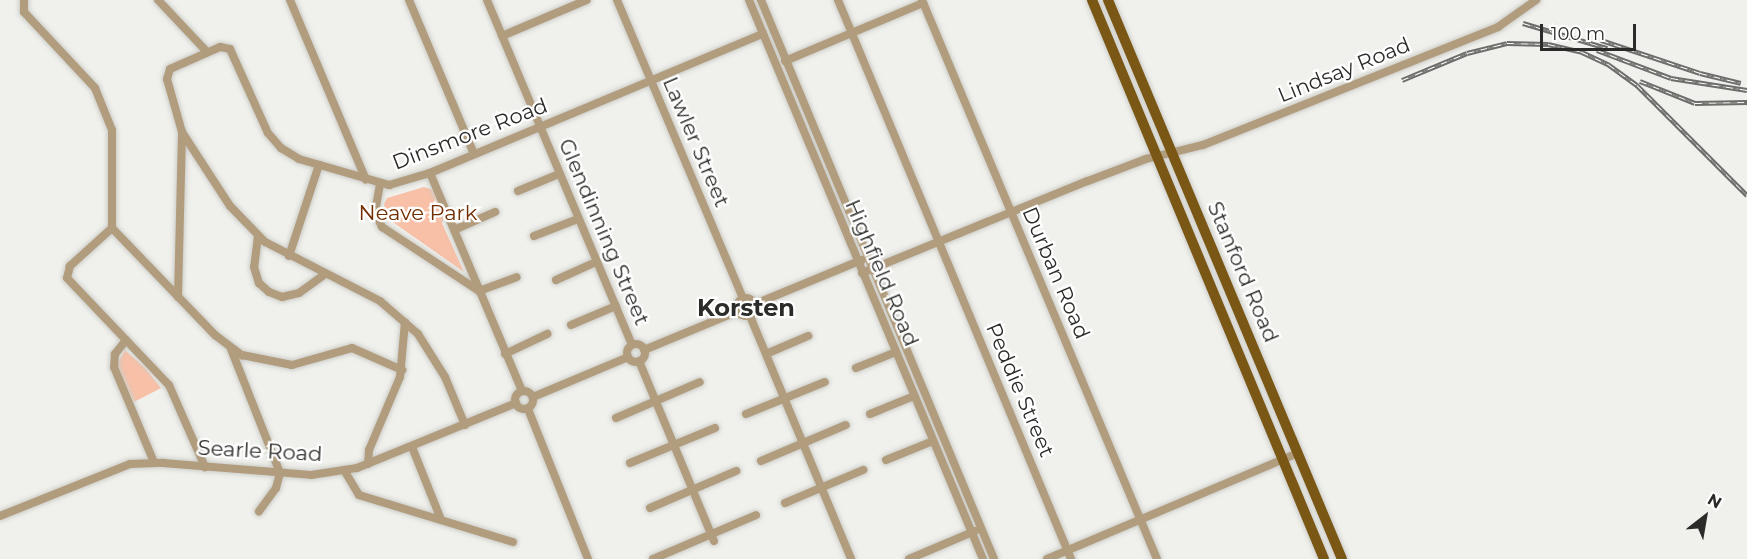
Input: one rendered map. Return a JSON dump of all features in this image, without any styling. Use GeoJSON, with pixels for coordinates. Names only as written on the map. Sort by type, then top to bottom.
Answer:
{"type":"FeatureCollection","features":[{"type":"Feature","properties":{"kind":"main road","name":"Stanford Road"},"geometry":{"type":"LineString","coordinates":[[1092,0],[1324,559]]}},
{"type":"Feature","properties":{"kind":"main road","name":"Stanford Road"},"geometry":{"type":"LineString","coordinates":[[1108,0],[1342,559]]}},
{"type":"Feature","properties":{"kind":"street"},"geometry":{"type":"LineString","coordinates":[[24,0],[24,12],[89,80],[107,109],[113,150],[112,228],[231,349],[254,360],[285,365],[352,348],[402,370]]}},
{"type":"Feature","properties":{"kind":"street"},"geometry":{"type":"LineString","coordinates":[[158,0],[207,52],[173,66],[167,75],[182,132],[178,297]]}},
{"type":"Feature","properties":{"kind":"street"},"geometry":{"type":"LineString","coordinates":[[290,0],[366,180]]}},
{"type":"Feature","properties":{"kind":"street"},"geometry":{"type":"LineString","coordinates":[[409,0],[474,154]]}},
{"type":"Feature","properties":{"kind":"street","name":"Glendinning Street"},"geometry":{"type":"LineString","coordinates":[[487,0],[632,345]]}},
{"type":"Feature","properties":{"kind":"street"},"geometry":{"type":"LineString","coordinates":[[502,36],[587,0]]}},
{"type":"Feature","properties":{"kind":"street","name":"Lawler Street"},"geometry":{"type":"LineString","coordinates":[[617,0],[743,298]]}},
{"type":"Feature","properties":{"kind":"street","name":"Highfield Road"},"geometry":{"type":"LineString","coordinates":[[749,0],[983,559]]}},
{"type":"Feature","properties":{"kind":"street","name":"Highfield Road"},"geometry":{"type":"LineString","coordinates":[[761,0],[784,61],[994,559]]}},
{"type":"Feature","properties":{"kind":"street","name":"Peddie Street"},"geometry":{"type":"LineString","coordinates":[[838,0],[1069,555]]}},
{"type":"Feature","properties":{"kind":"street","name":"Lindsay Road"},"geometry":{"type":"LineString","coordinates":[[862,273],[1010,212],[1157,156],[1172,154],[1504,24],[1536,0]]}},
{"type":"Feature","properties":{"kind":"street"},"geometry":{"type":"LineString","coordinates":[[784,61],[922,2]]}},
{"type":"Feature","properties":{"kind":"street","name":"Durban Road"},"geometry":{"type":"LineString","coordinates":[[922,2],[1157,559]]}},
{"type":"Feature","properties":{"kind":"street","name":"Dinsmore Road"},"geometry":{"type":"LineString","coordinates":[[207,52],[222,47],[233,51],[274,142],[292,156],[380,184],[404,183],[429,174],[763,34]]}},
{"type":"Feature","properties":{"kind":"street"},"geometry":{"type":"LineString","coordinates":[[182,132],[230,206],[258,236],[289,256],[380,301],[405,322],[430,351],[465,425]]}},
{"type":"Feature","properties":{"kind":"street"},"geometry":{"type":"LineString","coordinates":[[289,256],[319,165]]}},
{"type":"Feature","properties":{"kind":"street"},"geometry":{"type":"LineString","coordinates":[[429,174],[522,391],[533,397]]}},
{"type":"Feature","properties":{"kind":"street"},"geometry":{"type":"LineString","coordinates":[[518,190],[559,174]]}},
{"type":"Feature","properties":{"kind":"street"},"geometry":{"type":"LineString","coordinates":[[380,184],[375,212],[382,227],[478,291]]}},
{"type":"Feature","properties":{"kind":"street"},"geometry":{"type":"LineString","coordinates":[[454,230],[495,212]]}},
{"type":"Feature","properties":{"kind":"street"},"geometry":{"type":"LineString","coordinates":[[534,236],[578,219]]}},
{"type":"Feature","properties":{"kind":"street"},"geometry":{"type":"LineString","coordinates":[[843,227],[852,222]]}},
{"type":"Feature","properties":{"kind":"street"},"geometry":{"type":"LineString","coordinates":[[112,228],[68,269],[69,280],[173,391],[205,467]]}},
{"type":"Feature","properties":{"kind":"street"},"geometry":{"type":"LineString","coordinates":[[258,236],[254,267],[259,283],[269,292],[282,297],[299,293],[325,274]]}},
{"type":"Feature","properties":{"kind":"street"},"geometry":{"type":"LineString","coordinates":[[750,316],[755,304],[867,258]]}},
{"type":"Feature","properties":{"kind":"street"},"geometry":{"type":"LineString","coordinates":[[556,280],[596,262]]}},
{"type":"Feature","properties":{"kind":"street"},"geometry":{"type":"LineString","coordinates":[[478,291],[517,277]]}},
{"type":"Feature","properties":{"kind":"street"},"geometry":{"type":"LineString","coordinates":[[738,311],[737,304],[743,298],[755,304]]}},
{"type":"Feature","properties":{"kind":"street"},"geometry":{"type":"LineString","coordinates":[[571,325],[616,306]]}},
{"type":"Feature","properties":{"kind":"street"},"geometry":{"type":"LineString","coordinates":[[713,538],[639,361],[644,350],[738,311],[750,316],[851,559]]}},
{"type":"Feature","properties":{"kind":"street"},"geometry":{"type":"LineString","coordinates":[[368,464],[369,450],[402,370],[405,322]]}},
{"type":"Feature","properties":{"kind":"street"},"geometry":{"type":"LineString","coordinates":[[505,354],[547,334]]}},
{"type":"Feature","properties":{"kind":"street"},"geometry":{"type":"LineString","coordinates":[[766,354],[808,336]]}},
{"type":"Feature","properties":{"kind":"street"},"geometry":{"type":"LineString","coordinates":[[126,340],[113,363],[154,462]]}},
{"type":"Feature","properties":{"kind":"street"},"geometry":{"type":"LineString","coordinates":[[628,357],[632,345],[644,350]]}},
{"type":"Feature","properties":{"kind":"street"},"geometry":{"type":"LineString","coordinates":[[231,349],[280,473],[276,488],[259,511]]}},
{"type":"Feature","properties":{"kind":"street"},"geometry":{"type":"LineString","coordinates":[[856,368],[896,352]]}},
{"type":"Feature","properties":{"kind":"street"},"geometry":{"type":"LineString","coordinates":[[528,409],[533,397],[628,357],[639,361]]}},
{"type":"Feature","properties":{"kind":"street"},"geometry":{"type":"LineString","coordinates":[[616,417],[700,382]]}},
{"type":"Feature","properties":{"kind":"street"},"geometry":{"type":"LineString","coordinates":[[746,414],[825,382]]}},
{"type":"Feature","properties":{"kind":"street"},"geometry":{"type":"LineString","coordinates":[[522,391],[516,403],[528,409],[588,559]]}},
{"type":"Feature","properties":{"kind":"street"},"geometry":{"type":"LineString","coordinates":[[870,414],[914,396]]}},
{"type":"Feature","properties":{"kind":"street","name":"Searle Road"},"geometry":{"type":"LineString","coordinates":[[0,516],[116,468],[154,462],[311,475],[344,470],[368,464],[412,447],[516,403]]}},
{"type":"Feature","properties":{"kind":"street"},"geometry":{"type":"LineString","coordinates":[[761,461],[846,425]]}},
{"type":"Feature","properties":{"kind":"street"},"geometry":{"type":"LineString","coordinates":[[630,463],[715,428]]}},
{"type":"Feature","properties":{"kind":"street"},"geometry":{"type":"LineString","coordinates":[[886,460],[933,441]]}},
{"type":"Feature","properties":{"kind":"street"},"geometry":{"type":"LineString","coordinates":[[412,447],[440,517]]}},
{"type":"Feature","properties":{"kind":"street"},"geometry":{"type":"LineString","coordinates":[[1047,559],[1069,555],[1141,520],[1298,453]]}},
{"type":"Feature","properties":{"kind":"street"},"geometry":{"type":"LineString","coordinates":[[344,470],[359,495],[440,517],[513,542]]}},
{"type":"Feature","properties":{"kind":"street"},"geometry":{"type":"LineString","coordinates":[[785,503],[862,470]]}},
{"type":"Feature","properties":{"kind":"street"},"geometry":{"type":"LineString","coordinates":[[650,508],[736,471]]}},
{"type":"Feature","properties":{"kind":"street"},"geometry":{"type":"LineString","coordinates":[[653,559],[713,538],[756,515]]}},
{"type":"Feature","properties":{"kind":"street"},"geometry":{"type":"LineString","coordinates":[[909,559],[981,529]]}},
{"type":"Feature","properties":{"kind":"green space","name":"Neave Park"},"geometry":{"type":"Polygon","coordinates":[[[424,187],[434,190],[444,217],[442,223],[464,272],[387,218],[384,204],[387,198],[424,187]]]}},
{"type":"Feature","properties":{"kind":"green space"},"geometry":{"type":"Polygon","coordinates":[[[125,350],[145,368],[161,388],[134,402],[117,364],[125,350]]]}},
{"type":"Feature","properties":{"kind":"railway"},"geometry":{"type":"LineString","coordinates":[[1523,23],[1607,48]]}},
{"type":"Feature","properties":{"kind":"railway"},"geometry":{"type":"LineString","coordinates":[[1601,40],[1700,73],[1741,83]]}},
{"type":"Feature","properties":{"kind":"railway"},"geometry":{"type":"LineString","coordinates":[[1402,80],[1467,53],[1507,43],[1548,44],[1582,52],[1608,64],[1637,85],[1747,195]]}},
{"type":"Feature","properties":{"kind":"railway"},"geometry":{"type":"LineString","coordinates":[[1597,50],[1671,78],[1747,90]]}},
{"type":"Feature","properties":{"kind":"railway"},"geometry":{"type":"LineString","coordinates":[[1640,81],[1695,103],[1747,102]]}},
{"type":"Feature","properties":{"kind":"district","name":"Korsten"},"geometry":{"type":"Point","coordinates":[746,308]}}]}
